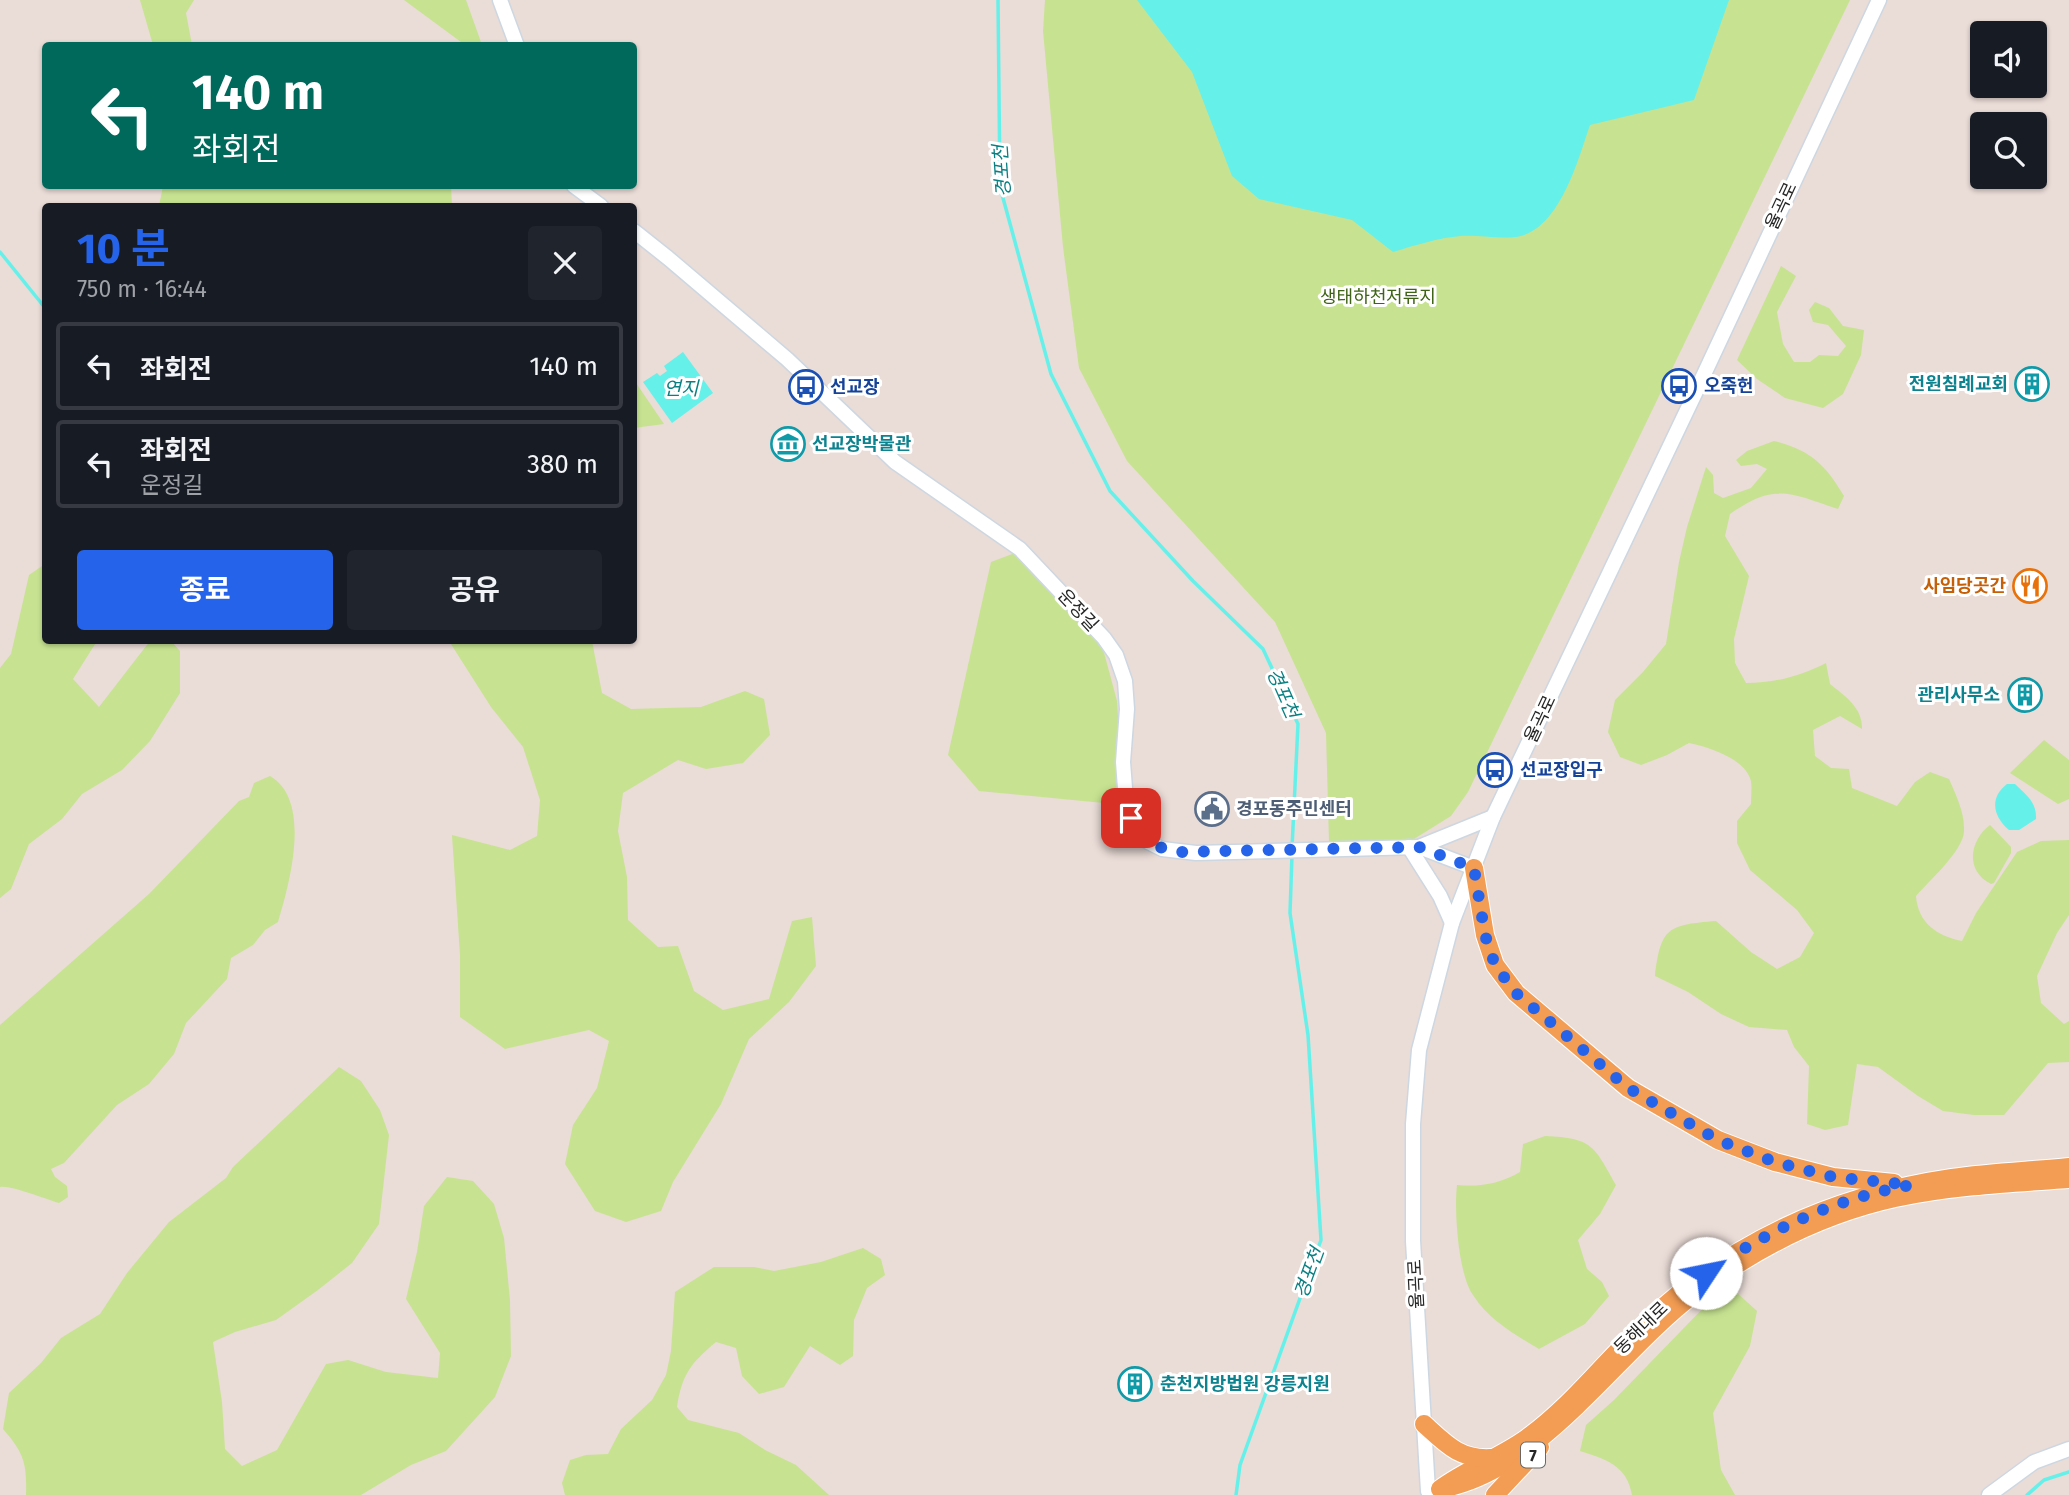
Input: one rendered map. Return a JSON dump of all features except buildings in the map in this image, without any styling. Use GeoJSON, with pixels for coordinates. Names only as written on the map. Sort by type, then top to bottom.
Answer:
{"type":"FeatureCollection","features":[{"type":"Feature","properties":{"kind":"main road"},"geometry":{"type":"LineString","coordinates":[[1474,868],[1485,935],[1495,965],[1516,993],[1628,1088],[1718,1140],[1775,1162],[1833,1177],[1911,1185]]}},
{"type":"Feature","properties":{"kind":"main road","name":"동해대로"},"geometry":{"type":"LineString","coordinates":[[1432,1492],[1457,1476],[1498,1457],[1528,1437],[1564,1406],[1641,1326],[1664,1306],[1736,1252],[1766,1235],[1825,1208],[1880,1191],[1955,1177],[2066,1170]]}},
{"type":"Feature","properties":{"kind":"main road","name":"동해대로"},"geometry":{"type":"LineString","coordinates":[[1432,1492],[1460,1486],[1504,1463],[1532,1444],[1570,1413],[1656,1327],[1692,1296],[1742,1262],[1801,1230],[1860,1207],[1894,1198],[2066,1170]]}},
{"type":"Feature","properties":{"kind":"main road","name":"7"},"geometry":{"type":"LineString","coordinates":[[1495,1495],[1570,1413]]}},
{"type":"Feature","properties":{"kind":"main road"},"geometry":{"type":"LineString","coordinates":[[1424,1424],[1463,1455],[1474,1459],[1498,1457]]}},
{"type":"Feature","properties":{"kind":"street"},"geometry":{"type":"LineString","coordinates":[[500,0],[516,42]]}},
{"type":"Feature","properties":{"kind":"street","name":"율곡로"},"geometry":{"type":"LineString","coordinates":[[1432,1492],[1424,1424],[1413,1241],[1413,1124],[1419,1050],[1452,923],[1493,817],[1879,0]]}},
{"type":"Feature","properties":{"kind":"street"},"geometry":{"type":"LineString","coordinates":[[578,189],[597,203]]}},
{"type":"Feature","properties":{"kind":"street","name":"운정길"},"geometry":{"type":"LineString","coordinates":[[637,233],[787,359],[895,462],[1020,549],[1104,638],[1116,655],[1125,681],[1127,709],[1123,762],[1126,801],[1134,825],[1148,842],[1162,849],[1178,852],[1414,847],[1474,868]]}},
{"type":"Feature","properties":{"kind":"street"},"geometry":{"type":"LineString","coordinates":[[1452,923],[1414,847],[1493,817]]}},
{"type":"Feature","properties":{"kind":"street"},"geometry":{"type":"LineString","coordinates":[[1989,1495],[2034,1462],[2069,1449]]}},
{"type":"Feature","properties":{"kind":"green space"},"geometry":{"type":"Polygon","coordinates":[[[140,0],[194,0],[186,13],[191,42],[152,42],[140,0]]]}},
{"type":"Feature","properties":{"kind":"green space"},"geometry":{"type":"Polygon","coordinates":[[[404,0],[466,0],[481,42],[461,42],[404,0]]]}},
{"type":"Feature","properties":{"kind":"green space","name":"생태하천저류지"},"geometry":{"type":"Polygon","coordinates":[[[1045,0],[1850,0],[1468,792],[1451,816],[1414,839],[1329,842],[1326,733],[1275,622],[1127,461],[1079,368],[1063,247],[1043,31],[1045,0]]]}},
{"type":"Feature","properties":{"kind":"green space"},"geometry":{"type":"Polygon","coordinates":[[[162,189],[451,189],[452,203],[160,203],[162,189]]]}},
{"type":"Feature","properties":{"kind":"green space"},"geometry":{"type":"Polygon","coordinates":[[[1781,266],[1796,276],[1777,312],[1783,344],[1794,362],[1810,362],[1819,355],[1838,356],[1846,346],[1828,325],[1813,322],[1809,310],[1815,302],[1829,308],[1843,326],[1864,330],[1861,355],[1843,394],[1823,408],[1785,398],[1757,379],[1737,360],[1781,266]]]}},
{"type":"Feature","properties":{"kind":"green space"},"geometry":{"type":"Polygon","coordinates":[[[637,384],[664,424],[637,428],[637,384]]]}},
{"type":"Feature","properties":{"kind":"green space"},"geometry":{"type":"Polygon","coordinates":[[[1774,441],[1797,449],[1815,460],[1830,475],[1844,496],[1838,509],[1795,495],[1771,494],[1759,497],[1730,514],[1725,536],[1749,576],[1734,639],[1735,663],[1746,683],[1788,678],[1826,663],[1830,684],[1856,709],[1860,715],[1862,729],[1840,716],[1813,730],[1815,756],[1831,768],[1849,769],[1852,788],[1897,806],[1915,782],[1930,772],[1949,779],[1960,804],[1964,831],[1962,839],[1952,856],[1916,896],[1925,921],[1945,936],[1962,941],[1976,913],[2017,852],[2041,841],[2069,840],[2069,915],[2057,933],[2037,976],[2041,1003],[2064,1024],[2069,1021],[2069,1062],[2048,1063],[2004,1115],[1943,1111],[1878,1067],[1857,1064],[1848,1125],[1825,1130],[1807,1124],[1809,1066],[1794,1047],[1787,1030],[1749,1027],[1655,976],[1664,938],[1677,927],[1687,924],[1716,921],[1751,952],[1777,969],[1800,957],[1814,933],[1797,910],[1750,870],[1737,843],[1737,821],[1751,804],[1751,781],[1741,766],[1725,755],[1689,743],[1641,765],[1620,757],[1608,732],[1615,700],[1666,644],[1679,562],[1706,467],[1713,475],[1714,493],[1723,498],[1751,488],[1767,469],[1757,464],[1741,466],[1736,460],[1747,451],[1774,441]]]}},
{"type":"Feature","properties":{"kind":"green space"},"geometry":{"type":"Polygon","coordinates":[[[1015,553],[1099,634],[1117,701],[1124,805],[979,791],[948,755],[991,562],[1015,553]]]}},
{"type":"Feature","properties":{"kind":"green space"},"geometry":{"type":"Polygon","coordinates":[[[42,566],[42,644],[95,644],[73,679],[99,707],[148,644],[174,644],[180,651],[180,693],[150,741],[122,770],[82,794],[62,819],[29,844],[11,889],[0,898],[0,668],[11,654],[29,575],[42,566]]]}},
{"type":"Feature","properties":{"kind":"green space"},"geometry":{"type":"Polygon","coordinates":[[[451,644],[593,644],[602,693],[631,709],[701,707],[745,691],[764,699],[770,735],[743,763],[706,769],[678,760],[623,793],[618,831],[627,877],[628,920],[658,947],[678,946],[694,991],[723,1010],[769,999],[792,921],[812,917],[816,966],[789,1002],[749,1039],[721,1104],[673,1182],[661,1211],[626,1222],[595,1211],[565,1164],[573,1125],[597,1088],[609,1041],[589,1030],[505,1049],[460,1017],[460,955],[452,835],[510,850],[537,836],[540,800],[523,747],[491,707],[451,644]]]}},
{"type":"Feature","properties":{"kind":"green space"},"geometry":{"type":"Polygon","coordinates":[[[2044,740],[2069,760],[2069,799],[2058,804],[2010,773],[2044,740]]]}},
{"type":"Feature","properties":{"kind":"green space"},"geometry":{"type":"Polygon","coordinates":[[[270,776],[283,788],[291,804],[294,823],[292,866],[278,922],[265,930],[253,945],[231,958],[227,979],[186,1023],[174,1054],[149,1084],[117,1105],[64,1163],[51,1169],[55,1177],[67,1186],[68,1197],[59,1203],[20,1190],[0,1187],[0,1025],[149,894],[239,801],[249,797],[254,783],[270,776]]]}},
{"type":"Feature","properties":{"kind":"green space"},"geometry":{"type":"Polygon","coordinates":[[[1990,825],[2011,847],[2011,853],[1991,884],[1977,872],[1973,856],[1978,839],[1990,825]]]}},
{"type":"Feature","properties":{"kind":"green space"},"geometry":{"type":"Polygon","coordinates":[[[339,1067],[361,1081],[380,1110],[389,1135],[379,1224],[352,1263],[276,1320],[235,1332],[213,1342],[222,1402],[225,1449],[242,1466],[277,1450],[326,1364],[348,1360],[386,1372],[438,1378],[440,1353],[406,1299],[424,1206],[447,1177],[473,1181],[494,1204],[504,1238],[510,1300],[511,1356],[495,1397],[446,1451],[411,1465],[361,1495],[26,1495],[23,1459],[3,1429],[9,1393],[41,1363],[61,1338],[100,1314],[127,1273],[169,1222],[226,1178],[233,1167],[339,1067]]]}},
{"type":"Feature","properties":{"kind":"green space"},"geometry":{"type":"Polygon","coordinates":[[[1545,1136],[1583,1142],[1597,1153],[1616,1185],[1600,1214],[1578,1240],[1587,1269],[1602,1282],[1609,1296],[1585,1324],[1539,1349],[1494,1319],[1473,1295],[1461,1258],[1456,1196],[1457,1185],[1490,1184],[1520,1172],[1523,1144],[1545,1136]]]}},
{"type":"Feature","properties":{"kind":"green space"},"geometry":{"type":"Polygon","coordinates":[[[863,1248],[881,1259],[885,1275],[867,1288],[854,1320],[853,1356],[840,1365],[810,1346],[784,1387],[759,1394],[742,1376],[736,1348],[716,1342],[689,1370],[677,1407],[688,1420],[739,1433],[796,1465],[829,1495],[565,1495],[562,1483],[570,1460],[586,1455],[608,1454],[621,1429],[652,1400],[666,1375],[671,1351],[675,1292],[714,1267],[754,1267],[774,1271],[821,1262],[863,1248]]]}},
{"type":"Feature","properties":{"kind":"green space"},"geometry":{"type":"Polygon","coordinates":[[[1737,1293],[1757,1311],[1750,1346],[1713,1413],[1721,1470],[1735,1495],[1632,1495],[1620,1470],[1606,1461],[1580,1451],[1586,1425],[1614,1400],[1714,1297],[1737,1293]]]}},
{"type":"Feature","properties":{"kind":"water","name":"생태하천저류지"},"geometry":{"type":"Polygon","coordinates":[[[1137,0],[1729,0],[1694,100],[1590,125],[1566,190],[1547,219],[1535,230],[1515,237],[1452,237],[1393,252],[1352,220],[1259,199],[1232,176],[1192,72],[1137,0]]]}},
{"type":"Feature","properties":{"kind":"water","name":"연지"},"geometry":{"type":"Polygon","coordinates":[[[683,352],[713,393],[672,423],[643,382],[657,373],[660,376],[667,371],[664,366],[683,352]]]}},
{"type":"Feature","properties":{"kind":"water"},"geometry":{"type":"Polygon","coordinates":[[[2007,784],[2015,784],[2035,808],[2036,819],[2019,830],[2009,830],[1999,819],[1995,807],[1997,795],[2007,784]]]}},
{"type":"Feature","properties":{"kind":"waterway","name":"경포천"},"geometry":{"type":"LineString","coordinates":[[998,0],[1000,187],[1051,374],[1110,491],[1193,581],[1263,649],[1298,724],[1292,848]]}},
{"type":"Feature","properties":{"kind":"waterway"},"geometry":{"type":"LineString","coordinates":[[0,252],[42,304]]}},
{"type":"Feature","properties":{"kind":"waterway","name":"경포천"},"geometry":{"type":"LineString","coordinates":[[1236,1495],[1240,1465],[1321,1240],[1308,1035],[1290,913],[1292,855]]}},
{"type":"Feature","properties":{"kind":"waterway"},"geometry":{"type":"LineString","coordinates":[[2027,1495],[2044,1480],[2069,1472]]}},
{"type":"Feature","properties":{"kind":"place","name":"전원침례교회"},"geometry":{"type":"Point","coordinates":[2032,384]}},
{"type":"Feature","properties":{"kind":"place","name":"오죽헌"},"geometry":{"type":"Point","coordinates":[1679,386]}},
{"type":"Feature","properties":{"kind":"place","name":"선교장"},"geometry":{"type":"Point","coordinates":[806,387]}},
{"type":"Feature","properties":{"kind":"place","name":"선교장박물관"},"geometry":{"type":"Point","coordinates":[788,444]}},
{"type":"Feature","properties":{"kind":"place","name":"사임당곳간"},"geometry":{"type":"Point","coordinates":[2030,586]}},
{"type":"Feature","properties":{"kind":"place","name":"관리사무소"},"geometry":{"type":"Point","coordinates":[2025,695]}},
{"type":"Feature","properties":{"kind":"place","name":"선교장입구"},"geometry":{"type":"Point","coordinates":[1495,770]}},
{"type":"Feature","properties":{"kind":"place","name":"경포동주민센터"},"geometry":{"type":"Point","coordinates":[1212,809]}},
{"type":"Feature","properties":{"kind":"place","name":"춘천지방법원 강릉지원"},"geometry":{"type":"Point","coordinates":[1135,1384]}},
{"type":"Feature","properties":{"kind":"route"},"geometry":{"type":"LineString","coordinates":[[1131,818],[1148,842],[1162,849],[1178,852],[1419,847],[1474,868],[1485,935],[1495,965],[1516,993],[1628,1088],[1718,1140],[1775,1162],[1833,1177],[1911,1185],[1857,1198],[1796,1220],[1736,1252],[1706,1273]]}}]}
